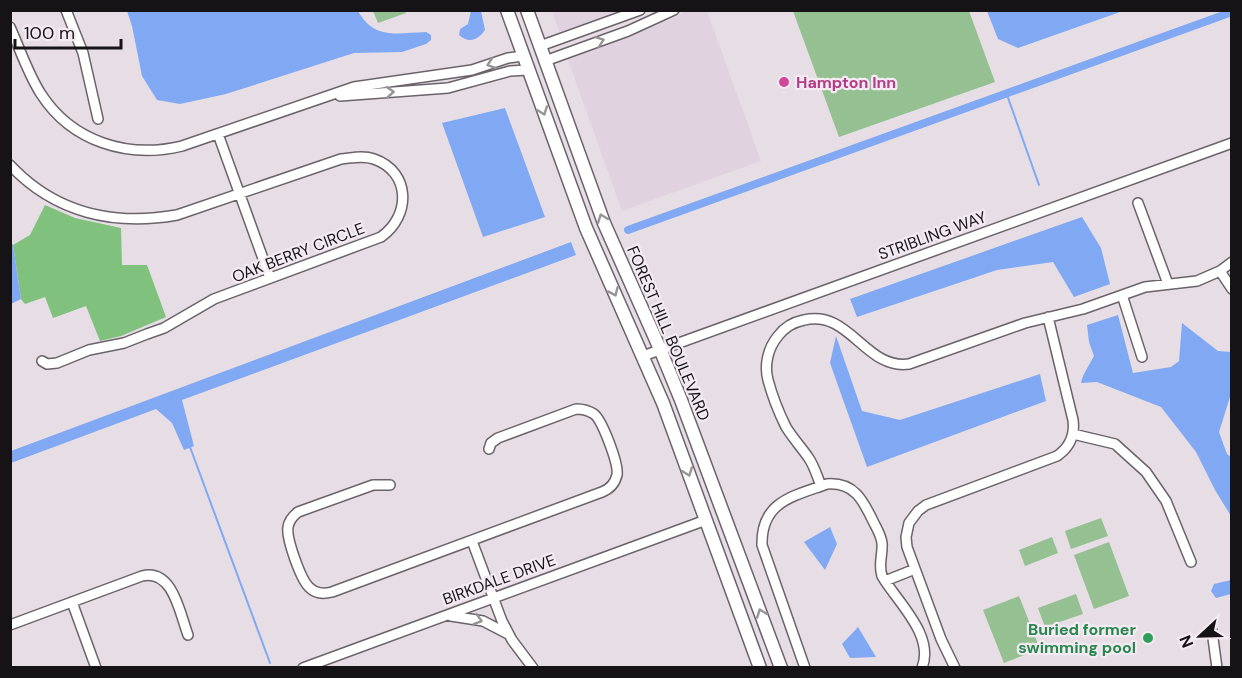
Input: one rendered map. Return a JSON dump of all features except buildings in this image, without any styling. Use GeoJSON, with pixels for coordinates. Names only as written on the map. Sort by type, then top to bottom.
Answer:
{"type":"FeatureCollection","features":[{"type":"Feature","properties":{"kind":"main road","name":"FOREST HILL BOULEVARD"},"geometry":{"type":"LineString","coordinates":[[527,10],[604,223],[660,349],[781,668]]}},
{"type":"Feature","properties":{"kind":"main road","name":"FOREST HILL BOULEVARD"},"geometry":{"type":"LineString","coordinates":[[509,16],[586,228],[663,403],[760,668]]}},
{"type":"Feature","properties":{"kind":"main road"},"geometry":{"type":"LineString","coordinates":[[509,16],[530,48],[545,61]]}},
{"type":"Feature","properties":{"kind":"main road"},"geometry":{"type":"LineString","coordinates":[[523,56],[540,69],[559,100]]}},
{"type":"Feature","properties":{"kind":"main road"},"geometry":{"type":"LineString","coordinates":[[706,520],[716,524],[734,540]]}},
{"type":"Feature","properties":{"kind":"street"},"geometry":{"type":"LineString","coordinates":[[66,10],[83,53],[98,119]]}},
{"type":"Feature","properties":{"kind":"street"},"geometry":{"type":"LineString","coordinates":[[540,46],[640,10]]}},
{"type":"Feature","properties":{"kind":"street"},"geometry":{"type":"LineString","coordinates":[[545,61],[628,31],[674,10]]}},
{"type":"Feature","properties":{"kind":"street"},"geometry":{"type":"LineString","coordinates":[[10,27],[42,95],[60,117],[94,140],[122,149],[152,151],[182,146],[354,87],[472,70],[508,58],[523,56]]}},
{"type":"Feature","properties":{"kind":"street"},"geometry":{"type":"LineString","coordinates":[[332,96],[448,88],[510,71],[528,70]]}},
{"type":"Feature","properties":{"kind":"street"},"geometry":{"type":"LineString","coordinates":[[218,134],[270,278]]}},
{"type":"Feature","properties":{"kind":"street","name":"STRIBLING WAY"},"geometry":{"type":"LineString","coordinates":[[643,356],[1232,143]]}},
{"type":"Feature","properties":{"kind":"street","name":"OAK BERRY CIRCLE"},"geometry":{"type":"LineString","coordinates":[[10,165],[30,183],[58,202],[85,213],[121,219],[157,219],[177,215],[341,159],[359,157],[376,160],[392,170],[400,183],[403,201],[402,210],[394,226],[381,237],[214,299],[164,328],[124,343],[89,350],[57,363],[47,364],[42,361]]}},
{"type":"Feature","properties":{"kind":"street"},"geometry":{"type":"LineString","coordinates":[[1138,203],[1168,284]]}},
{"type":"Feature","properties":{"kind":"street"},"geometry":{"type":"LineString","coordinates":[[820,486],[809,458],[785,425],[768,376],[767,365],[770,349],[779,334],[788,327],[803,320],[817,318],[828,320],[843,327],[879,359],[904,365],[1048,316],[1083,309],[1151,285],[1197,281],[1220,271],[1232,262]]}},
{"type":"Feature","properties":{"kind":"street"},"geometry":{"type":"LineString","coordinates":[[1220,271],[1232,289]]}},
{"type":"Feature","properties":{"kind":"street"},"geometry":{"type":"LineString","coordinates":[[1122,295],[1142,357]]}},
{"type":"Feature","properties":{"kind":"street"},"geometry":{"type":"LineString","coordinates":[[955,668],[941,639],[907,547],[906,537],[909,523],[926,505],[1057,456],[1069,445],[1073,434],[1072,420],[1048,316]]}},
{"type":"Feature","properties":{"kind":"street"},"geometry":{"type":"LineString","coordinates":[[390,485],[374,485],[298,512],[291,519],[287,529],[288,540],[305,582],[312,590],[322,594],[332,592],[472,541],[603,492],[611,486],[616,477],[617,467],[601,424],[596,415],[586,410],[576,410],[498,438],[491,443],[489,449]]}},
{"type":"Feature","properties":{"kind":"street"},"geometry":{"type":"LineString","coordinates":[[1073,434],[1115,444],[1146,472],[1166,501],[1191,562]]}},
{"type":"Feature","properties":{"kind":"street"},"geometry":{"type":"LineString","coordinates":[[806,668],[762,545],[762,534],[766,519],[776,506],[789,498],[832,483],[847,486],[862,499],[881,539],[880,566],[885,580],[921,633],[926,653],[922,668]]}},
{"type":"Feature","properties":{"kind":"street","name":"BIRKDALE DRIVE"},"geometry":{"type":"LineString","coordinates":[[303,668],[706,520]]}},
{"type":"Feature","properties":{"kind":"street"},"geometry":{"type":"LineString","coordinates":[[472,541],[508,634],[533,668]]}},
{"type":"Feature","properties":{"kind":"street"},"geometry":{"type":"LineString","coordinates":[[885,580],[915,569]]}},
{"type":"Feature","properties":{"kind":"street"},"geometry":{"type":"LineString","coordinates":[[10,625],[142,576],[157,576],[169,586],[188,636]]}},
{"type":"Feature","properties":{"kind":"street"},"geometry":{"type":"LineString","coordinates":[[72,602],[96,668]]}},
{"type":"Feature","properties":{"kind":"street"},"geometry":{"type":"LineString","coordinates":[[445,615],[472,618],[508,634]]}},
{"type":"Feature","properties":{"kind":"street"},"geometry":{"type":"LineString","coordinates":[[1212,631],[1217,668]]}},
{"type":"Feature","properties":{"kind":"shaded area"},"geometry":{"type":"Polygon","coordinates":[[[552,10],[623,10],[623,11],[559,32],[552,10]]]}},
{"type":"Feature","properties":{"kind":"shaded area"},"geometry":{"type":"Polygon","coordinates":[[[685,11],[707,11],[761,161],[622,211],[567,57],[633,34],[676,17],[685,11]]]}},
{"type":"Feature","properties":{"kind":"green space"},"geometry":{"type":"Polygon","coordinates":[[[373,11],[405,11],[406,13],[378,23],[373,11]]]}},
{"type":"Feature","properties":{"kind":"green space"},"geometry":{"type":"Polygon","coordinates":[[[793,11],[969,11],[995,82],[839,137],[793,11]]]}},
{"type":"Feature","properties":{"kind":"green space"},"geometry":{"type":"Polygon","coordinates":[[[45,205],[75,218],[121,228],[122,265],[147,265],[166,317],[121,336],[100,341],[86,306],[53,318],[45,297],[25,304],[21,299],[13,245],[30,235],[45,205]]]}},
{"type":"Feature","properties":{"kind":"green space"},"geometry":{"type":"Polygon","coordinates":[[[1101,518],[1108,536],[1071,549],[1065,531],[1101,518]]]}},
{"type":"Feature","properties":{"kind":"green space"},"geometry":{"type":"Polygon","coordinates":[[[1052,537],[1058,553],[1025,566],[1019,550],[1052,537]]]}},
{"type":"Feature","properties":{"kind":"green space"},"geometry":{"type":"Polygon","coordinates":[[[1109,542],[1129,596],[1094,609],[1074,555],[1109,542]]]}},
{"type":"Feature","properties":{"kind":"green space"},"geometry":{"type":"Polygon","coordinates":[[[1076,594],[1083,614],[1045,627],[1038,608],[1076,594]]]}},
{"type":"Feature","properties":{"kind":"green space"},"geometry":{"type":"Polygon","coordinates":[[[1019,596],[1040,649],[1004,663],[983,610],[1019,596]]]}},
{"type":"Feature","properties":{"kind":"water"},"geometry":{"type":"Polygon","coordinates":[[[127,11],[358,11],[371,27],[379,31],[387,33],[426,32],[431,35],[431,40],[402,52],[354,53],[226,94],[180,104],[157,100],[142,76],[127,11]]]}},
{"type":"Feature","properties":{"kind":"water"},"geometry":{"type":"Polygon","coordinates":[[[471,11],[481,11],[485,30],[470,40],[459,35],[460,29],[468,24],[471,11]]]}},
{"type":"Feature","properties":{"kind":"water"},"geometry":{"type":"Polygon","coordinates":[[[987,11],[1123,11],[1018,48],[998,39],[987,11]]]}},
{"type":"Feature","properties":{"kind":"water"},"geometry":{"type":"Polygon","coordinates":[[[505,108],[545,217],[483,237],[442,123],[505,108]]]}},
{"type":"Feature","properties":{"kind":"water"},"geometry":{"type":"Polygon","coordinates":[[[1082,217],[1101,248],[1110,284],[1074,297],[1053,262],[997,270],[857,317],[850,299],[1082,217]]]}},
{"type":"Feature","properties":{"kind":"water"},"geometry":{"type":"Polygon","coordinates":[[[11,242],[21,299],[11,304],[11,242]]]}},
{"type":"Feature","properties":{"kind":"water"},"geometry":{"type":"Polygon","coordinates":[[[571,242],[576,255],[182,400],[194,446],[184,450],[172,423],[156,409],[11,463],[11,451],[571,242]]]}},
{"type":"Feature","properties":{"kind":"water"},"geometry":{"type":"Polygon","coordinates":[[[1118,315],[1133,373],[1171,367],[1179,361],[1182,323],[1218,351],[1231,352],[1231,394],[1219,432],[1227,454],[1231,457],[1231,516],[1196,452],[1161,407],[1097,382],[1081,383],[1094,356],[1087,325],[1118,315]]]}},
{"type":"Feature","properties":{"kind":"water"},"geometry":{"type":"Polygon","coordinates":[[[836,336],[862,411],[900,420],[1040,374],[1046,401],[867,467],[830,363],[836,336]]]}},
{"type":"Feature","properties":{"kind":"water"},"geometry":{"type":"Polygon","coordinates":[[[830,527],[837,544],[825,570],[804,542],[830,527]]]}},
{"type":"Feature","properties":{"kind":"water"},"geometry":{"type":"Polygon","coordinates":[[[1231,580],[1231,594],[1216,598],[1211,591],[1214,584],[1231,580]]]}},
{"type":"Feature","properties":{"kind":"water"},"geometry":{"type":"Polygon","coordinates":[[[858,627],[876,657],[850,658],[842,644],[858,627]]]}},
{"type":"Feature","properties":{"kind":"waterway"},"geometry":{"type":"LineString","coordinates":[[628,230],[1232,12]]}},
{"type":"Feature","properties":{"kind":"waterway"},"geometry":{"type":"LineString","coordinates":[[1006,92],[1039,185]]}},
{"type":"Feature","properties":{"kind":"waterway"},"geometry":{"type":"LineString","coordinates":[[190,447],[270,663]]}},
{"type":"Feature","properties":{"kind":"place","name":"Hampton Inn"},"geometry":{"type":"Point","coordinates":[784,82]}},
{"type":"Feature","properties":{"kind":"place","name":"Buried former swimming pool"},"geometry":{"type":"Point","coordinates":[1148,638]}}]}
